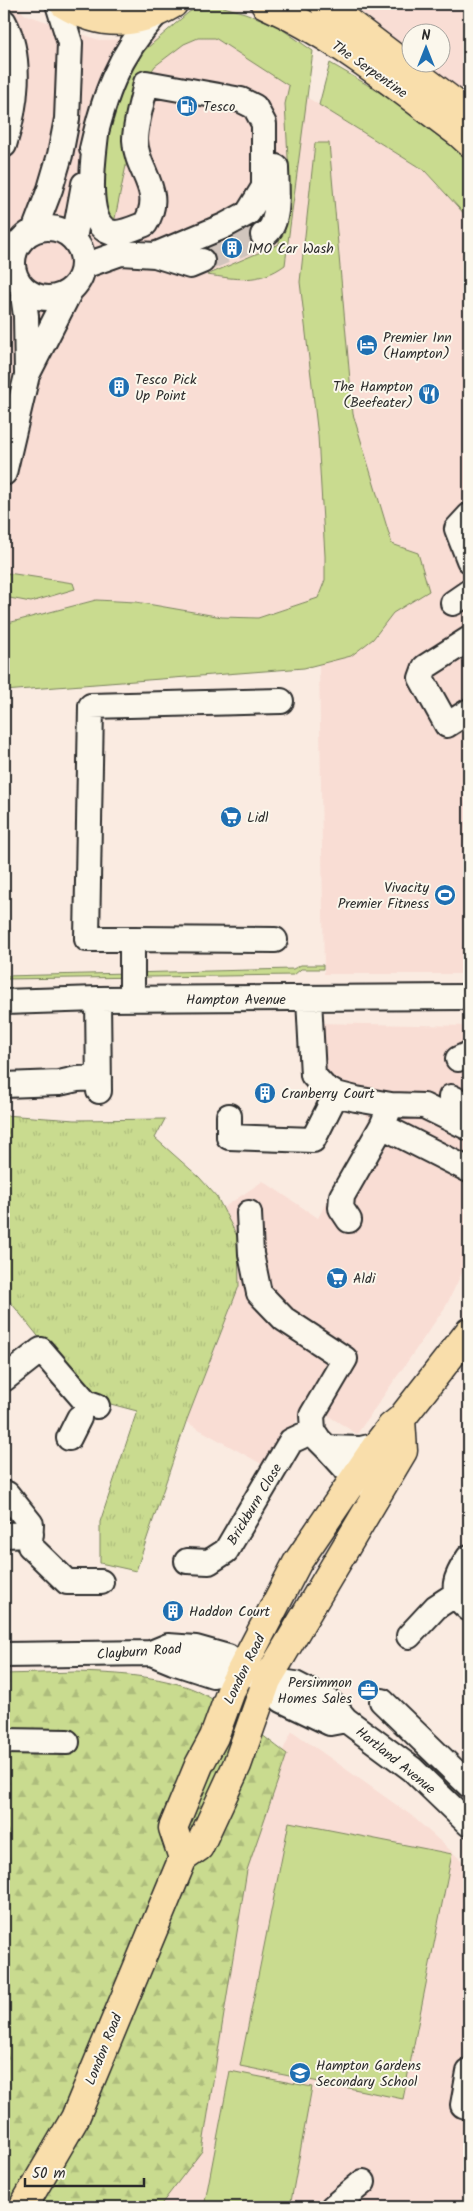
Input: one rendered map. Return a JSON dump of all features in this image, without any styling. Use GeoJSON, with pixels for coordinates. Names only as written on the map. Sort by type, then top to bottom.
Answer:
{"type":"FeatureCollection","features":[{"type":"Feature","properties":{"kind":"main road"},"geometry":{"type":"LineString","coordinates":[[64,4],[79,13],[104,21],[130,21],[164,9]]}},
{"type":"Feature","properties":{"kind":"main road","name":"The Serpentine"},"geometry":{"type":"LineString","coordinates":[[265,4],[284,12],[350,53],[460,133],[469,142]]}},
{"type":"Feature","properties":{"kind":"main road","name":"The Serpentine"},"geometry":{"type":"LineString","coordinates":[[324,4],[469,114]]}},
{"type":"Feature","properties":{"kind":"main road","name":"London Road"},"geometry":{"type":"LineString","coordinates":[[254,1675],[297,1563],[377,1445],[391,1427],[401,1419],[469,1332]]}},
{"type":"Feature","properties":{"kind":"main road","name":"London Road"},"geometry":{"type":"LineString","coordinates":[[23,2207],[75,2118],[183,1858],[173,1828],[199,1765],[214,1737],[232,1688],[254,1675],[378,1493],[403,1451],[401,1419]]}},
{"type":"Feature","properties":{"kind":"street"},"geometry":{"type":"LineString","coordinates":[[27,375],[26,316],[15,280],[13,264],[18,240],[50,189],[68,119],[70,43],[58,4]]}},
{"type":"Feature","properties":{"kind":"street"},"geometry":{"type":"LineString","coordinates":[[4,473],[27,375],[70,291],[82,276],[80,252],[96,134],[105,98],[115,72],[136,36],[164,9]]}},
{"type":"Feature","properties":{"kind":"street"},"geometry":{"type":"LineString","coordinates":[[4,22],[13,41],[16,90],[4,145]]}},
{"type":"Feature","properties":{"kind":"street"},"geometry":{"type":"LineString","coordinates":[[80,252],[98,246],[115,233],[145,224],[151,215],[154,201],[150,185],[139,159],[135,140],[146,83],[241,100],[270,118],[274,126],[276,217],[272,229],[263,235]]}},
{"type":"Feature","properties":{"kind":"street"},"geometry":{"type":"LineString","coordinates":[[155,255],[224,226],[248,213],[264,186],[264,124],[255,107]]}},
{"type":"Feature","properties":{"kind":"street"},"geometry":{"type":"LineString","coordinates":[[96,134],[91,193],[96,216],[104,228],[115,233]]}},
{"type":"Feature","properties":{"kind":"street"},"geometry":{"type":"LineString","coordinates":[[18,240],[44,228],[55,229],[66,232],[80,252]]}},
{"type":"Feature","properties":{"kind":"street"},"geometry":{"type":"LineString","coordinates":[[80,252],[155,255],[190,266],[202,261]]}},
{"type":"Feature","properties":{"kind":"street"},"geometry":{"type":"LineString","coordinates":[[15,280],[30,294],[40,298],[61,296],[70,291]]}},
{"type":"Feature","properties":{"kind":"street"},"geometry":{"type":"LineString","coordinates":[[469,516],[457,529],[469,560]]}},
{"type":"Feature","properties":{"kind":"street"},"geometry":{"type":"LineString","coordinates":[[469,640],[425,667],[420,678],[447,725],[469,711]]}},
{"type":"Feature","properties":{"kind":"street"},"geometry":{"type":"LineString","coordinates":[[275,940],[87,939],[91,706],[281,701]]}},
{"type":"Feature","properties":{"kind":"street"},"geometry":{"type":"LineString","coordinates":[[132,939],[132,999]]}},
{"type":"Feature","properties":{"kind":"street","name":"Hampton Avenue"},"geometry":{"type":"LineString","coordinates":[[4,1002],[98,999],[469,997]]}},
{"type":"Feature","properties":{"kind":"street"},"geometry":{"type":"LineString","coordinates":[[4,1085],[59,1083],[77,1079],[99,1084],[98,999]]}},
{"type":"Feature","properties":{"kind":"street"},"geometry":{"type":"LineString","coordinates":[[309,999],[313,1075],[330,1091],[387,1115],[469,1170]]}},
{"type":"Feature","properties":{"kind":"street"},"geometry":{"type":"LineString","coordinates":[[229,1116],[229,1137],[313,1140],[330,1091]]}},
{"type":"Feature","properties":{"kind":"street"},"geometry":{"type":"LineString","coordinates":[[349,1220],[341,1208],[342,1196],[387,1115],[424,1106],[469,1128]]}},
{"type":"Feature","properties":{"kind":"street"},"geometry":{"type":"LineString","coordinates":[[248,1212],[251,1254],[259,1293],[284,1319],[345,1359],[312,1415],[320,1439],[356,1477],[378,1493]]}},
{"type":"Feature","properties":{"kind":"street"},"geometry":{"type":"LineString","coordinates":[[4,1379],[41,1350],[83,1414]]}},
{"type":"Feature","properties":{"kind":"street","name":"Brickburn Close"},"geometry":{"type":"LineString","coordinates":[[187,1561],[209,1562],[226,1551],[291,1442],[320,1439],[361,1449],[377,1445]]}},
{"type":"Feature","properties":{"kind":"street"},"geometry":{"type":"LineString","coordinates":[[4,1494],[7,1494],[31,1524],[30,1546],[67,1582],[101,1582]]}},
{"type":"Feature","properties":{"kind":"street"},"geometry":{"type":"LineString","coordinates":[[4,1534],[30,1534]]}},
{"type":"Feature","properties":{"kind":"street"},"geometry":{"type":"LineString","coordinates":[[409,1636],[436,1607],[463,1601],[456,1576],[469,1557]]}},
{"type":"Feature","properties":{"kind":"street","name":"Clayburn Road"},"geometry":{"type":"LineString","coordinates":[[4,1655],[151,1653],[168,1646],[196,1648],[228,1657],[254,1675]]}},
{"type":"Feature","properties":{"kind":"street","name":"Hartland Avenue"},"geometry":{"type":"LineString","coordinates":[[254,1675],[282,1700],[330,1723],[346,1720],[412,1769],[469,1824]]}},
{"type":"Feature","properties":{"kind":"street"},"geometry":{"type":"LineString","coordinates":[[382,1701],[465,1773]]}},
{"type":"Feature","properties":{"kind":"street"},"geometry":{"type":"LineString","coordinates":[[4,1741],[67,1742]]}},
{"type":"Feature","properties":{"kind":"street"},"geometry":{"type":"LineString","coordinates":[[469,2072],[462,2105],[469,2107]]}},
{"type":"Feature","properties":{"kind":"street"},"geometry":{"type":"LineString","coordinates":[[333,2207],[363,2182]]}},
{"type":"Feature","properties":{"kind":"shaded area"},"geometry":{"type":"Polygon","coordinates":[[[4,4],[16,4],[24,14],[99,40],[215,38],[425,171],[469,219],[469,974],[324,974],[318,599],[258,618],[222,617],[136,602],[96,600],[4,624],[4,4]]]}},
{"type":"Feature","properties":{"kind":"shaded area"},"geometry":{"type":"Polygon","coordinates":[[[352,4],[469,4],[469,103],[433,72],[450,72],[450,22],[400,22],[400,45],[352,4]]]}},
{"type":"Feature","properties":{"kind":"shaded area"},"geometry":{"type":"Polygon","coordinates":[[[315,1023],[469,1026],[469,1258],[446,1306],[357,1434],[308,1403],[267,1467],[186,1422],[239,1286],[238,1238],[223,1208],[263,1181],[318,1218],[370,1119],[318,1073],[315,1023]]]}},
{"type":"Feature","properties":{"kind":"shaded area","name":"Hampton Gardens Secondary School"},"geometry":{"type":"Polygon","coordinates":[[[292,1731],[412,1816],[469,1867],[469,2207],[63,2207],[74,2192],[292,1731]]]}},
{"type":"Feature","properties":{"kind":"green space"},"geometry":{"type":"Polygon","coordinates":[[[220,6],[276,25],[313,51],[285,265],[257,278],[238,279],[207,275],[279,244],[280,212],[287,203],[289,175],[285,104],[289,86],[215,38],[198,38],[184,44],[155,66],[143,84],[114,223],[106,215],[101,174],[111,101],[138,56],[189,12],[199,7],[220,6]]]}},
{"type":"Feature","properties":{"kind":"green space"},"geometry":{"type":"Polygon","coordinates":[[[330,63],[402,107],[436,131],[469,159],[469,219],[425,171],[319,105],[330,63]]]}},
{"type":"Feature","properties":{"kind":"green space"},"geometry":{"type":"Polygon","coordinates":[[[315,143],[329,143],[353,414],[392,544],[418,553],[429,591],[393,613],[373,639],[351,656],[304,668],[4,691],[4,624],[96,600],[136,602],[222,617],[258,618],[318,598],[325,580],[325,556],[318,436],[300,282],[315,143]]]}},
{"type":"Feature","properties":{"kind":"green space"},"geometry":{"type":"Polygon","coordinates":[[[8,573],[73,583],[75,589],[31,602],[4,597],[4,581],[8,573]]]}},
{"type":"Feature","properties":{"kind":"green space"},"geometry":{"type":"Polygon","coordinates":[[[301,965],[323,965],[323,969],[301,969],[294,975],[4,979],[4,976],[293,969],[301,965]]]}},
{"type":"Feature","properties":{"kind":"green space"},"geometry":{"type":"Polygon","coordinates":[[[4,1115],[75,1120],[165,1119],[155,1138],[199,1177],[217,1197],[238,1238],[239,1286],[186,1422],[136,1571],[100,1563],[100,1522],[137,1411],[88,1398],[4,1294],[4,1115]]]}},
{"type":"Feature","properties":{"kind":"green space"},"geometry":{"type":"Polygon","coordinates":[[[75,1672],[145,1677],[185,1686],[224,1706],[287,1754],[247,1870],[202,2151],[159,2207],[4,2207],[4,1674],[75,1672]]]}},
{"type":"Feature","properties":{"kind":"green space"},"geometry":{"type":"Polygon","coordinates":[[[289,1822],[452,1854],[403,2099],[240,2066],[289,1822]]]}},
{"type":"Feature","properties":{"kind":"green space"},"geometry":{"type":"Polygon","coordinates":[[[230,2071],[312,2087],[290,2207],[204,2207],[230,2071]]]}},
{"type":"Feature","properties":{"kind":"tunnel"},"geometry":{"type":"LineString","coordinates":[[202,261],[263,235]]}},
{"type":"Feature","properties":{"kind":"place","name":"Tesco"},"geometry":{"type":"Point","coordinates":[187,106]}},
{"type":"Feature","properties":{"kind":"place","name":"IMO Car Wash"},"geometry":{"type":"Point","coordinates":[232,248]}},
{"type":"Feature","properties":{"kind":"place","name":"Premier Inn (Hampton)"},"geometry":{"type":"Point","coordinates":[367,345]}},
{"type":"Feature","properties":{"kind":"place","name":"Tesco Pick Up Point"},"geometry":{"type":"Point","coordinates":[119,387]}},
{"type":"Feature","properties":{"kind":"place","name":"The Hampton (Beefeater)"},"geometry":{"type":"Point","coordinates":[429,394]}},
{"type":"Feature","properties":{"kind":"place","name":"Lidl"},"geometry":{"type":"Point","coordinates":[231,817]}},
{"type":"Feature","properties":{"kind":"place","name":"Vivacity Premier Fitness"},"geometry":{"type":"Point","coordinates":[445,895]}},
{"type":"Feature","properties":{"kind":"place","name":"Cranberry Court"},"geometry":{"type":"Point","coordinates":[265,1093]}},
{"type":"Feature","properties":{"kind":"place","name":"Aldi"},"geometry":{"type":"Point","coordinates":[337,1278]}},
{"type":"Feature","properties":{"kind":"place","name":"Haddon Court"},"geometry":{"type":"Point","coordinates":[173,1611]}},
{"type":"Feature","properties":{"kind":"place","name":"Persimmon Homes Sales"},"geometry":{"type":"Point","coordinates":[368,1690]}},
{"type":"Feature","properties":{"kind":"place","name":"Hampton Gardens Secondary School"},"geometry":{"type":"Point","coordinates":[300,2073]}}]}
